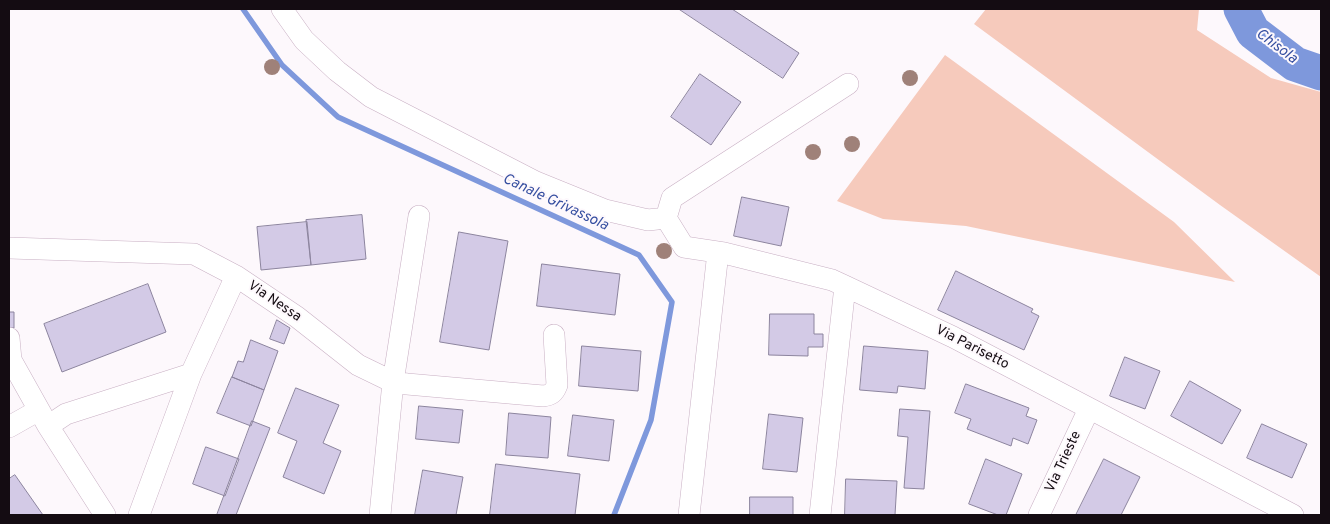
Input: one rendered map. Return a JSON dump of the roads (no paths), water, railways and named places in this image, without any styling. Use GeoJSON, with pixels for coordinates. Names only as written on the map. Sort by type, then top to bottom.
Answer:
{"type":"FeatureCollection","features":[{"type":"Feature","properties":{"kind":"street"},"geometry":{"type":"LineString","coordinates":[[282,9],[304,40],[337,72],[371,97],[536,182],[605,210],[648,220],[669,208],[848,84]]}},
{"type":"Feature","properties":{"kind":"street","name":"Via Parisetto"},"geometry":{"type":"LineString","coordinates":[[669,208],[684,247],[718,252],[832,280],[846,286],[953,337],[1293,515]]}},
{"type":"Feature","properties":{"kind":"street"},"geometry":{"type":"LineString","coordinates":[[380,515],[393,382],[419,216]]}},
{"type":"Feature","properties":{"kind":"street","name":"Via Nessa"},"geometry":{"type":"LineString","coordinates":[[9,248],[194,254],[236,276],[297,317],[358,365],[393,382]]}},
{"type":"Feature","properties":{"kind":"street"},"geometry":{"type":"LineString","coordinates":[[689,515],[718,252]]}},
{"type":"Feature","properties":{"kind":"street"},"geometry":{"type":"LineString","coordinates":[[138,515],[191,374],[236,276]]}},
{"type":"Feature","properties":{"kind":"street"},"geometry":{"type":"LineString","coordinates":[[820,515],[846,286]]}},
{"type":"Feature","properties":{"kind":"street"},"geometry":{"type":"LineString","coordinates":[[393,382],[543,396],[550,395],[557,385],[554,335]]}},
{"type":"Feature","properties":{"kind":"street"},"geometry":{"type":"LineString","coordinates":[[9,338],[10,360],[43,418],[105,515]]}},
{"type":"Feature","properties":{"kind":"street"},"geometry":{"type":"LineString","coordinates":[[9,427],[66,414],[191,374]]}},
{"type":"Feature","properties":{"kind":"street","name":"Via Trieste"},"geometry":{"type":"LineString","coordinates":[[1039,515],[1089,409]]}},
{"type":"Feature","properties":{"kind":"waterway","name":"Canale Grivassola"},"geometry":{"type":"LineString","coordinates":[[243,9],[282,65],[338,117],[639,255],[672,302],[651,420],[614,515]]}},
{"type":"Feature","properties":{"kind":"waterway","name":"Chisola"},"geometry":{"type":"LineString","coordinates":[[1241,9],[1253,32],[1295,64],[1321,73]]}}]}
